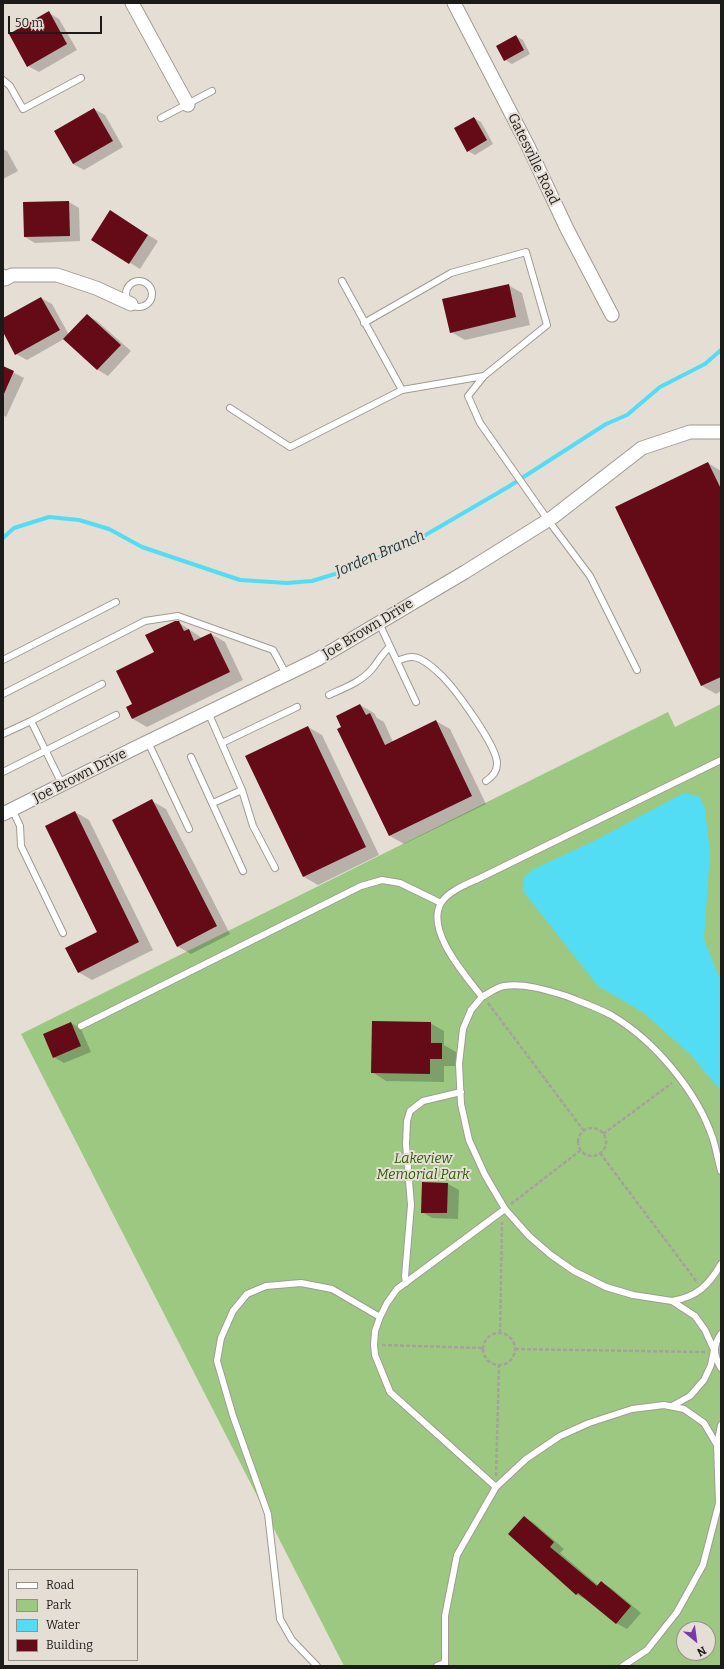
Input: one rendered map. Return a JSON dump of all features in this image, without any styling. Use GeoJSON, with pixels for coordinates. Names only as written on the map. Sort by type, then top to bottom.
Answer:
{"type":"FeatureCollection","features":[{"type":"Feature","properties":{"kind":"street"},"geometry":{"type":"LineString","coordinates":[[132,3],[188,105]]}},
{"type":"Feature","properties":{"kind":"street","name":"Gatesville Road"},"geometry":{"type":"LineString","coordinates":[[454,3],[528,146],[567,229],[612,315]]}},
{"type":"Feature","properties":{"kind":"street"},"geometry":{"type":"LineString","coordinates":[[4,278],[12,275],[57,275],[96,288],[130,304]]}},
{"type":"Feature","properties":{"kind":"street","name":"Joe Brown Drive"},"geometry":{"type":"LineString","coordinates":[[8,812],[62,784],[318,659],[548,520],[642,448],[690,432],[721,432]]}},
{"type":"Feature","properties":{"kind":"lane"},"geometry":{"type":"LineString","coordinates":[[3,80],[10,86],[22,109],[81,78]]}},
{"type":"Feature","properties":{"kind":"lane"},"geometry":{"type":"LineString","coordinates":[[161,118],[212,92]]}},
{"type":"Feature","properties":{"kind":"lane"},"geometry":{"type":"LineString","coordinates":[[364,323],[451,273],[526,252],[547,325],[484,376],[468,396],[480,423],[548,520],[590,576],[636,670]]}},
{"type":"Feature","properties":{"kind":"lane"},"geometry":{"type":"LineString","coordinates":[[137,281],[146,283],[151,289],[151,298],[149,302],[146,305],[138,307],[130,304],[126,292],[130,285],[137,281]]}},
{"type":"Feature","properties":{"kind":"lane"},"geometry":{"type":"LineString","coordinates":[[342,281],[402,390]]}},
{"type":"Feature","properties":{"kind":"lane"},"geometry":{"type":"LineString","coordinates":[[230,408],[290,447],[402,390],[484,376]]}},
{"type":"Feature","properties":{"kind":"lane"},"geometry":{"type":"LineString","coordinates":[[3,660],[116,602]]}},
{"type":"Feature","properties":{"kind":"lane"},"geometry":{"type":"LineString","coordinates":[[3,694],[145,621],[178,616],[273,650],[286,674]]}},
{"type":"Feature","properties":{"kind":"lane"},"geometry":{"type":"LineString","coordinates":[[379,623],[416,702]]}},
{"type":"Feature","properties":{"kind":"lane"},"geometry":{"type":"LineString","coordinates":[[329,695],[362,679],[372,669],[384,651],[390,647]]}},
{"type":"Feature","properties":{"kind":"lane"},"geometry":{"type":"LineString","coordinates":[[397,661],[410,656],[420,658],[442,676],[455,691],[496,755],[497,769],[486,781]]}},
{"type":"Feature","properties":{"kind":"lane"},"geometry":{"type":"LineString","coordinates":[[3,734],[102,684]]}},
{"type":"Feature","properties":{"kind":"lane"},"geometry":{"type":"LineString","coordinates":[[222,744],[297,707]]}},
{"type":"Feature","properties":{"kind":"lane"},"geometry":{"type":"LineString","coordinates":[[208,712],[242,790],[253,826],[275,868]]}},
{"type":"Feature","properties":{"kind":"lane"},"geometry":{"type":"LineString","coordinates":[[3,772],[116,715]]}},
{"type":"Feature","properties":{"kind":"lane"},"geometry":{"type":"LineString","coordinates":[[31,721],[62,784]]}},
{"type":"Feature","properties":{"kind":"lane"},"geometry":{"type":"LineString","coordinates":[[148,742],[189,829]]}},
{"type":"Feature","properties":{"kind":"lane"},"geometry":{"type":"LineString","coordinates":[[191,757],[243,871]]}},
{"type":"Feature","properties":{"kind":"lane"},"geometry":{"type":"LineString","coordinates":[[482,997],[448,952],[442,938],[437,918],[441,903],[459,889],[476,880],[721,760]]}},
{"type":"Feature","properties":{"kind":"lane"},"geometry":{"type":"LineString","coordinates":[[213,803],[242,790]]}},
{"type":"Feature","properties":{"kind":"lane"},"geometry":{"type":"LineString","coordinates":[[8,812],[20,826],[21,846],[63,932]]}},
{"type":"Feature","properties":{"kind":"lane"},"geometry":{"type":"LineString","coordinates":[[81,1026],[361,886],[382,880],[400,883],[441,903]]}},
{"type":"Feature","properties":{"kind":"lane"},"geometry":{"type":"LineString","coordinates":[[721,1171],[713,1138],[694,1100],[679,1078],[670,1066],[642,1037],[611,1015],[584,1003],[549,991],[523,986],[503,986],[482,997],[471,1010],[463,1029],[459,1064],[461,1104],[469,1140],[485,1175],[505,1209],[529,1236],[551,1256],[574,1271],[606,1287],[633,1295],[672,1301],[684,1299],[702,1288],[712,1279],[721,1264]]}},
{"type":"Feature","properties":{"kind":"lane"},"geometry":{"type":"LineString","coordinates":[[406,1283],[405,1276],[411,1205],[406,1144],[407,1121],[410,1111],[423,1101],[460,1092]]}},
{"type":"Feature","properties":{"kind":"lane"},"geometry":{"type":"LineString","coordinates":[[496,1487],[390,1392],[375,1354],[374,1345],[375,1331],[380,1317],[386,1303],[397,1289],[505,1209]]}},
{"type":"Feature","properties":{"kind":"lane"},"geometry":{"type":"LineString","coordinates":[[317,1666],[292,1640],[280,1619],[268,1514],[233,1416],[217,1360],[220,1338],[233,1311],[247,1294],[266,1286],[301,1283],[332,1289],[380,1317]]}},
{"type":"Feature","properties":{"kind":"lane"},"geometry":{"type":"LineString","coordinates":[[672,1301],[695,1316],[705,1330],[721,1368]]}},
{"type":"Feature","properties":{"kind":"lane"},"geometry":{"type":"LineString","coordinates":[[672,1406],[690,1396],[704,1380],[711,1365],[715,1341],[721,1334]]}},
{"type":"Feature","properties":{"kind":"lane"},"geometry":{"type":"LineString","coordinates":[[437,1666],[445,1665],[445,1616],[457,1555],[496,1487],[526,1459],[560,1436],[589,1422],[632,1409],[664,1405],[684,1409],[704,1423],[717,1445]]}},
{"type":"Feature","properties":{"kind":"lane"},"geometry":{"type":"LineString","coordinates":[[623,1666],[647,1650],[676,1612],[703,1565],[719,1503],[717,1445],[721,1425]]}},
{"type":"Feature","properties":{"kind":"path"},"geometry":{"type":"LineString","coordinates":[[482,997],[584,1131]]}},
{"type":"Feature","properties":{"kind":"path"},"geometry":{"type":"LineString","coordinates":[[603,1134],[679,1078]]}},
{"type":"Feature","properties":{"kind":"path"},"geometry":{"type":"LineString","coordinates":[[592,1128],[597,1129],[603,1134],[606,1140],[606,1145],[600,1154],[589,1156],[581,1150],[578,1144],[578,1139],[584,1131],[592,1128]]}},
{"type":"Feature","properties":{"kind":"path"},"geometry":{"type":"LineString","coordinates":[[500,1333],[501,1226],[505,1209],[581,1150]]}},
{"type":"Feature","properties":{"kind":"path"},"geometry":{"type":"LineString","coordinates":[[600,1154],[702,1288]]}},
{"type":"Feature","properties":{"kind":"path"},"geometry":{"type":"LineString","coordinates":[[500,1333],[510,1337],[513,1341],[515,1349],[510,1360],[506,1363],[499,1364],[491,1363],[487,1360],[484,1348],[486,1340],[490,1336],[500,1333]]}},
{"type":"Feature","properties":{"kind":"path"},"geometry":{"type":"LineString","coordinates":[[374,1345],[484,1348]]}},
{"type":"Feature","properties":{"kind":"path"},"geometry":{"type":"LineString","coordinates":[[515,1349],[700,1353],[714,1350]]}},
{"type":"Feature","properties":{"kind":"path"},"geometry":{"type":"LineString","coordinates":[[496,1487],[499,1364]]}},
{"type":"Feature","properties":{"kind":"green space","name":"Lakeview Memorial Park"},"geometry":{"type":"Polygon","coordinates":[[[721,704],[721,1666],[344,1666],[21,1034],[668,712],[675,727],[721,704]]]}},
{"type":"Feature","properties":{"kind":"water"},"geometry":{"type":"Polygon","coordinates":[[[684,793],[700,797],[705,809],[710,853],[704,939],[718,975],[721,978],[721,1091],[690,1054],[644,1013],[598,986],[523,891],[524,877],[534,869],[594,841],[684,793]]]}},
{"type":"Feature","properties":{"kind":"building"},"geometry":{"type":"Polygon","coordinates":[[[49,11],[67,44],[27,67],[9,34],[49,11]]]}},
{"type":"Feature","properties":{"kind":"building"},"geometry":{"type":"Polygon","coordinates":[[[516,35],[524,50],[504,61],[496,46],[516,35]]]}},
{"type":"Feature","properties":{"kind":"building"},"geometry":{"type":"Polygon","coordinates":[[[94,108],[113,141],[73,164],[54,131],[94,108]]]}},
{"type":"Feature","properties":{"kind":"building"},"geometry":{"type":"Polygon","coordinates":[[[474,117],[487,140],[467,152],[454,128],[474,117]]]}},
{"type":"Feature","properties":{"kind":"building"},"geometry":{"type":"Polygon","coordinates":[[[69,201],[70,236],[24,237],[23,202],[69,201]]]}},
{"type":"Feature","properties":{"kind":"building"},"geometry":{"type":"Polygon","coordinates":[[[110,210],[148,235],[129,264],[91,240],[110,210]]]}},
{"type":"Feature","properties":{"kind":"building"},"geometry":{"type":"Polygon","coordinates":[[[509,284],[516,317],[450,333],[442,299],[509,284]]]}},
{"type":"Feature","properties":{"kind":"building"},"geometry":{"type":"Polygon","coordinates":[[[41,297],[60,330],[15,355],[3,332],[3,318],[41,297]]]}},
{"type":"Feature","properties":{"kind":"building"},"geometry":{"type":"Polygon","coordinates":[[[87,314],[121,345],[97,370],[63,339],[87,314]]]}},
{"type":"Feature","properties":{"kind":"building"},"geometry":{"type":"Polygon","coordinates":[[[3,366],[14,371],[3,396],[3,366]]]}},
{"type":"Feature","properties":{"kind":"building"},"geometry":{"type":"Polygon","coordinates":[[[708,462],[721,489],[721,677],[701,686],[615,507],[708,462]]]}},
{"type":"Feature","properties":{"kind":"building"},"geometry":{"type":"Polygon","coordinates":[[[175,621],[179,621],[184,631],[189,629],[194,641],[211,633],[230,672],[132,719],[126,707],[132,704],[116,671],[154,652],[145,635],[175,621]]]}},
{"type":"Feature","properties":{"kind":"building"},"geometry":{"type":"Polygon","coordinates":[[[360,704],[366,715],[370,713],[385,745],[436,720],[472,796],[389,836],[337,729],[341,727],[336,716],[360,704]]]}},
{"type":"Feature","properties":{"kind":"building"},"geometry":{"type":"Polygon","coordinates":[[[308,726],[366,847],[303,877],[245,756],[308,726]]]}},
{"type":"Feature","properties":{"kind":"building"},"geometry":{"type":"Polygon","coordinates":[[[152,799],[217,926],[177,947],[112,820],[152,799]]]}},
{"type":"Feature","properties":{"kind":"building"},"geometry":{"type":"Polygon","coordinates":[[[75,811],[139,942],[78,973],[65,948],[97,932],[45,826],[75,811]]]}},
{"type":"Feature","properties":{"kind":"building"},"geometry":{"type":"Polygon","coordinates":[[[372,1021],[431,1022],[431,1043],[442,1043],[442,1059],[430,1059],[430,1074],[371,1073],[372,1021]]]}},
{"type":"Feature","properties":{"kind":"building"},"geometry":{"type":"Polygon","coordinates":[[[71,1022],[81,1046],[53,1058],[43,1034],[71,1022]]]}},
{"type":"Feature","properties":{"kind":"building"},"geometry":{"type":"Polygon","coordinates":[[[422,1182],[448,1183],[447,1213],[421,1213],[422,1182]]]}},
{"type":"Feature","properties":{"kind":"building"},"geometry":{"type":"Polygon","coordinates":[[[524,1516],[554,1542],[550,1547],[597,1586],[601,1581],[631,1606],[616,1624],[578,1593],[576,1595],[508,1534],[524,1516]]]}},
{"type":"Feature","properties":{"kind":"waterway","name":"Jorden Branch"},"geometry":{"type":"LineString","coordinates":[[3,538],[14,528],[49,517],[79,520],[109,529],[142,547],[240,580],[287,583],[312,581],[348,570],[410,544],[508,487],[606,424],[627,415],[660,387],[705,364],[721,350]]}}]}
